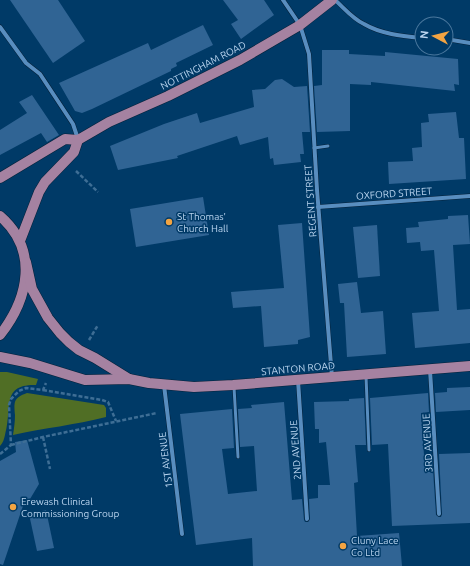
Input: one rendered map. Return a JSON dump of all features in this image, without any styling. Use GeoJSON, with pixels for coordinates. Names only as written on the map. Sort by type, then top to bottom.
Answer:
{"type":"FeatureCollection","features":[{"type":"Feature","properties":{"kind":"main road","name":"NOTTINGHAM ROAD"},"geometry":{"type":"LineString","coordinates":[[0,178],[65,139],[78,140],[109,122],[168,96],[240,60],[300,25],[332,0]]}},
{"type":"Feature","properties":{"kind":"main road"},"geometry":{"type":"LineString","coordinates":[[20,241],[39,192],[45,182],[74,152],[78,140]]}},
{"type":"Feature","properties":{"kind":"main road"},"geometry":{"type":"LineString","coordinates":[[0,216],[20,241]]}},
{"type":"Feature","properties":{"kind":"main road","name":"STANTON ROAD"},"geometry":{"type":"LineString","coordinates":[[20,241],[32,289],[48,318],[60,333],[79,350],[129,379]]}},
{"type":"Feature","properties":{"kind":"main road"},"geometry":{"type":"LineString","coordinates":[[0,335],[9,324],[21,298],[25,282],[26,262]]}},
{"type":"Feature","properties":{"kind":"main road","name":"STANTON ROAD"},"geometry":{"type":"LineString","coordinates":[[0,357],[30,363],[84,380],[129,379],[194,387],[332,378],[470,366]]}},
{"type":"Feature","properties":{"kind":"street","name":"REGENT STREET"},"geometry":{"type":"LineString","coordinates":[[283,0],[300,25],[309,54],[318,207],[332,378]]}},
{"type":"Feature","properties":{"kind":"street"},"geometry":{"type":"LineString","coordinates":[[335,0],[356,19],[373,29],[400,36],[414,37]]}},
{"type":"Feature","properties":{"kind":"street"},"geometry":{"type":"LineString","coordinates":[[0,27],[26,62],[40,74],[73,124],[78,140]]}},
{"type":"Feature","properties":{"kind":"street"},"geometry":{"type":"LineString","coordinates":[[454,41],[470,44]]}},
{"type":"Feature","properties":{"kind":"street","name":"OXFORD STREET"},"geometry":{"type":"LineString","coordinates":[[318,207],[470,196]]}},
{"type":"Feature","properties":{"kind":"street","name":"3RD AVENUE"},"geometry":{"type":"LineString","coordinates":[[430,370],[439,514]]}},
{"type":"Feature","properties":{"kind":"street","name":"2ND AVENUE"},"geometry":{"type":"LineString","coordinates":[[298,380],[307,519]]}},
{"type":"Feature","properties":{"kind":"street","name":"1ST AVENUE"},"geometry":{"type":"LineString","coordinates":[[164,384],[182,534]]}},
{"type":"Feature","properties":{"kind":"lane"},"geometry":{"type":"LineString","coordinates":[[314,148],[328,146]]}},
{"type":"Feature","properties":{"kind":"lane"},"geometry":{"type":"LineString","coordinates":[[366,375],[369,450]]}},
{"type":"Feature","properties":{"kind":"lane"},"geometry":{"type":"LineString","coordinates":[[233,385],[238,457]]}},
{"type":"Feature","properties":{"kind":"path"},"geometry":{"type":"LineString","coordinates":[[72,167],[98,192]]}},
{"type":"Feature","properties":{"kind":"path"},"geometry":{"type":"LineString","coordinates":[[43,390],[108,402],[116,422]]}},
{"type":"Feature","properties":{"kind":"path"},"geometry":{"type":"LineString","coordinates":[[11,445],[158,412]]}},
{"type":"Feature","properties":{"kind":"path"},"geometry":{"type":"LineString","coordinates":[[43,437],[50,468]]}},
{"type":"Feature","properties":{"kind":"green space"},"geometry":{"type":"Polygon","coordinates":[[[0,372],[7,372],[38,379],[36,385],[25,386],[17,389],[12,394],[5,435],[0,446],[0,372]]]}},
{"type":"Feature","properties":{"kind":"green space"},"geometry":{"type":"Polygon","coordinates":[[[27,393],[104,405],[106,408],[106,417],[13,435],[15,401],[27,393]]]}},
{"type":"Feature","properties":{"kind":"building"},"geometry":{"type":"Polygon","coordinates":[[[10,0],[58,0],[85,41],[53,63],[10,0]]]}},
{"type":"Feature","properties":{"kind":"building"},"geometry":{"type":"Polygon","coordinates":[[[223,0],[264,0],[274,15],[241,39],[231,24],[238,20],[223,0]]]}},
{"type":"Feature","properties":{"kind":"building"},"geometry":{"type":"Polygon","coordinates":[[[203,25],[213,45],[176,63],[177,66],[171,69],[171,71],[92,109],[82,113],[75,111],[59,83],[148,43],[151,50],[203,25]]]}},
{"type":"Feature","properties":{"kind":"building"},"geometry":{"type":"Polygon","coordinates":[[[322,50],[349,50],[349,54],[385,56],[385,52],[414,55],[414,56],[458,59],[459,85],[454,84],[455,91],[371,82],[371,85],[350,84],[350,131],[317,132],[314,86],[322,85],[322,50]]]}},
{"type":"Feature","properties":{"kind":"building"},"geometry":{"type":"Polygon","coordinates":[[[282,79],[294,87],[307,86],[310,132],[302,132],[304,154],[300,154],[301,162],[274,165],[273,158],[270,159],[268,137],[240,145],[237,136],[177,156],[178,158],[118,170],[110,146],[164,124],[197,113],[200,123],[254,107],[252,90],[265,89],[275,80],[282,79]]]}},
{"type":"Feature","properties":{"kind":"building"},"geometry":{"type":"Polygon","coordinates":[[[32,95],[59,135],[47,142],[41,133],[0,155],[0,130],[27,113],[19,102],[32,95]]]}},
{"type":"Feature","properties":{"kind":"building"},"geometry":{"type":"Polygon","coordinates":[[[456,112],[459,138],[464,138],[466,179],[389,184],[388,162],[413,161],[412,148],[422,147],[421,123],[429,122],[428,114],[456,112]]]}},
{"type":"Feature","properties":{"kind":"building","name":"St Thomas' Church Hall"},"geometry":{"type":"Polygon","coordinates":[[[203,197],[209,235],[136,247],[130,209],[203,197]]]}},
{"type":"Feature","properties":{"kind":"building"},"geometry":{"type":"Polygon","coordinates":[[[468,215],[470,244],[453,245],[457,310],[470,309],[470,343],[415,348],[412,313],[439,311],[434,250],[421,251],[420,242],[407,243],[406,228],[419,227],[418,222],[448,219],[448,216],[468,215]]]}},
{"type":"Feature","properties":{"kind":"building"},"geometry":{"type":"Polygon","coordinates":[[[302,223],[310,337],[298,340],[298,344],[264,347],[261,306],[233,308],[231,292],[284,288],[278,225],[302,223]]]}},
{"type":"Feature","properties":{"kind":"building"},"geometry":{"type":"Polygon","coordinates":[[[377,225],[380,276],[358,278],[353,227],[377,225]]]}},
{"type":"Feature","properties":{"kind":"building"},"geometry":{"type":"Polygon","coordinates":[[[357,282],[361,313],[383,311],[386,354],[347,357],[344,303],[340,303],[338,284],[357,282]]]}},
{"type":"Feature","properties":{"kind":"building"},"geometry":{"type":"Polygon","coordinates":[[[470,387],[470,410],[436,412],[435,393],[447,392],[447,388],[470,387]]]}},
{"type":"Feature","properties":{"kind":"building"},"geometry":{"type":"Polygon","coordinates":[[[428,393],[429,412],[421,413],[424,455],[432,455],[436,515],[441,517],[442,514],[439,454],[470,453],[470,523],[392,526],[388,444],[372,445],[370,398],[428,393]]]}},
{"type":"Feature","properties":{"kind":"building"},"geometry":{"type":"Polygon","coordinates":[[[364,398],[366,445],[355,445],[358,482],[354,483],[357,536],[399,533],[402,566],[253,566],[252,538],[196,545],[180,414],[232,409],[234,448],[222,449],[228,494],[257,491],[254,446],[240,447],[238,409],[252,408],[251,405],[284,402],[292,500],[302,499],[304,520],[305,522],[308,522],[310,519],[309,499],[318,498],[318,485],[330,485],[326,442],[319,443],[319,429],[315,429],[314,402],[349,401],[349,399],[364,398]]]}},
{"type":"Feature","properties":{"kind":"building","name":"Erewash Clinical Commissioning Group"},"geometry":{"type":"Polygon","coordinates":[[[27,440],[39,484],[27,504],[26,497],[3,565],[0,564],[0,461],[16,452],[15,442],[27,440]]]}},
{"type":"Feature","properties":{"kind":"building"},"geometry":{"type":"Polygon","coordinates":[[[46,510],[54,548],[37,551],[29,514],[46,510]]]}},
{"type":"Feature","properties":{"kind":"place","name":"St Thomas' Church Hall"},"geometry":{"type":"Point","coordinates":[169,222]}},
{"type":"Feature","properties":{"kind":"place","name":"Erewash Clinical Commissioning Group"},"geometry":{"type":"Point","coordinates":[13,507]}},
{"type":"Feature","properties":{"kind":"place","name":"Cluny Lace Co Ltd"},"geometry":{"type":"Point","coordinates":[343,546]}}]}
